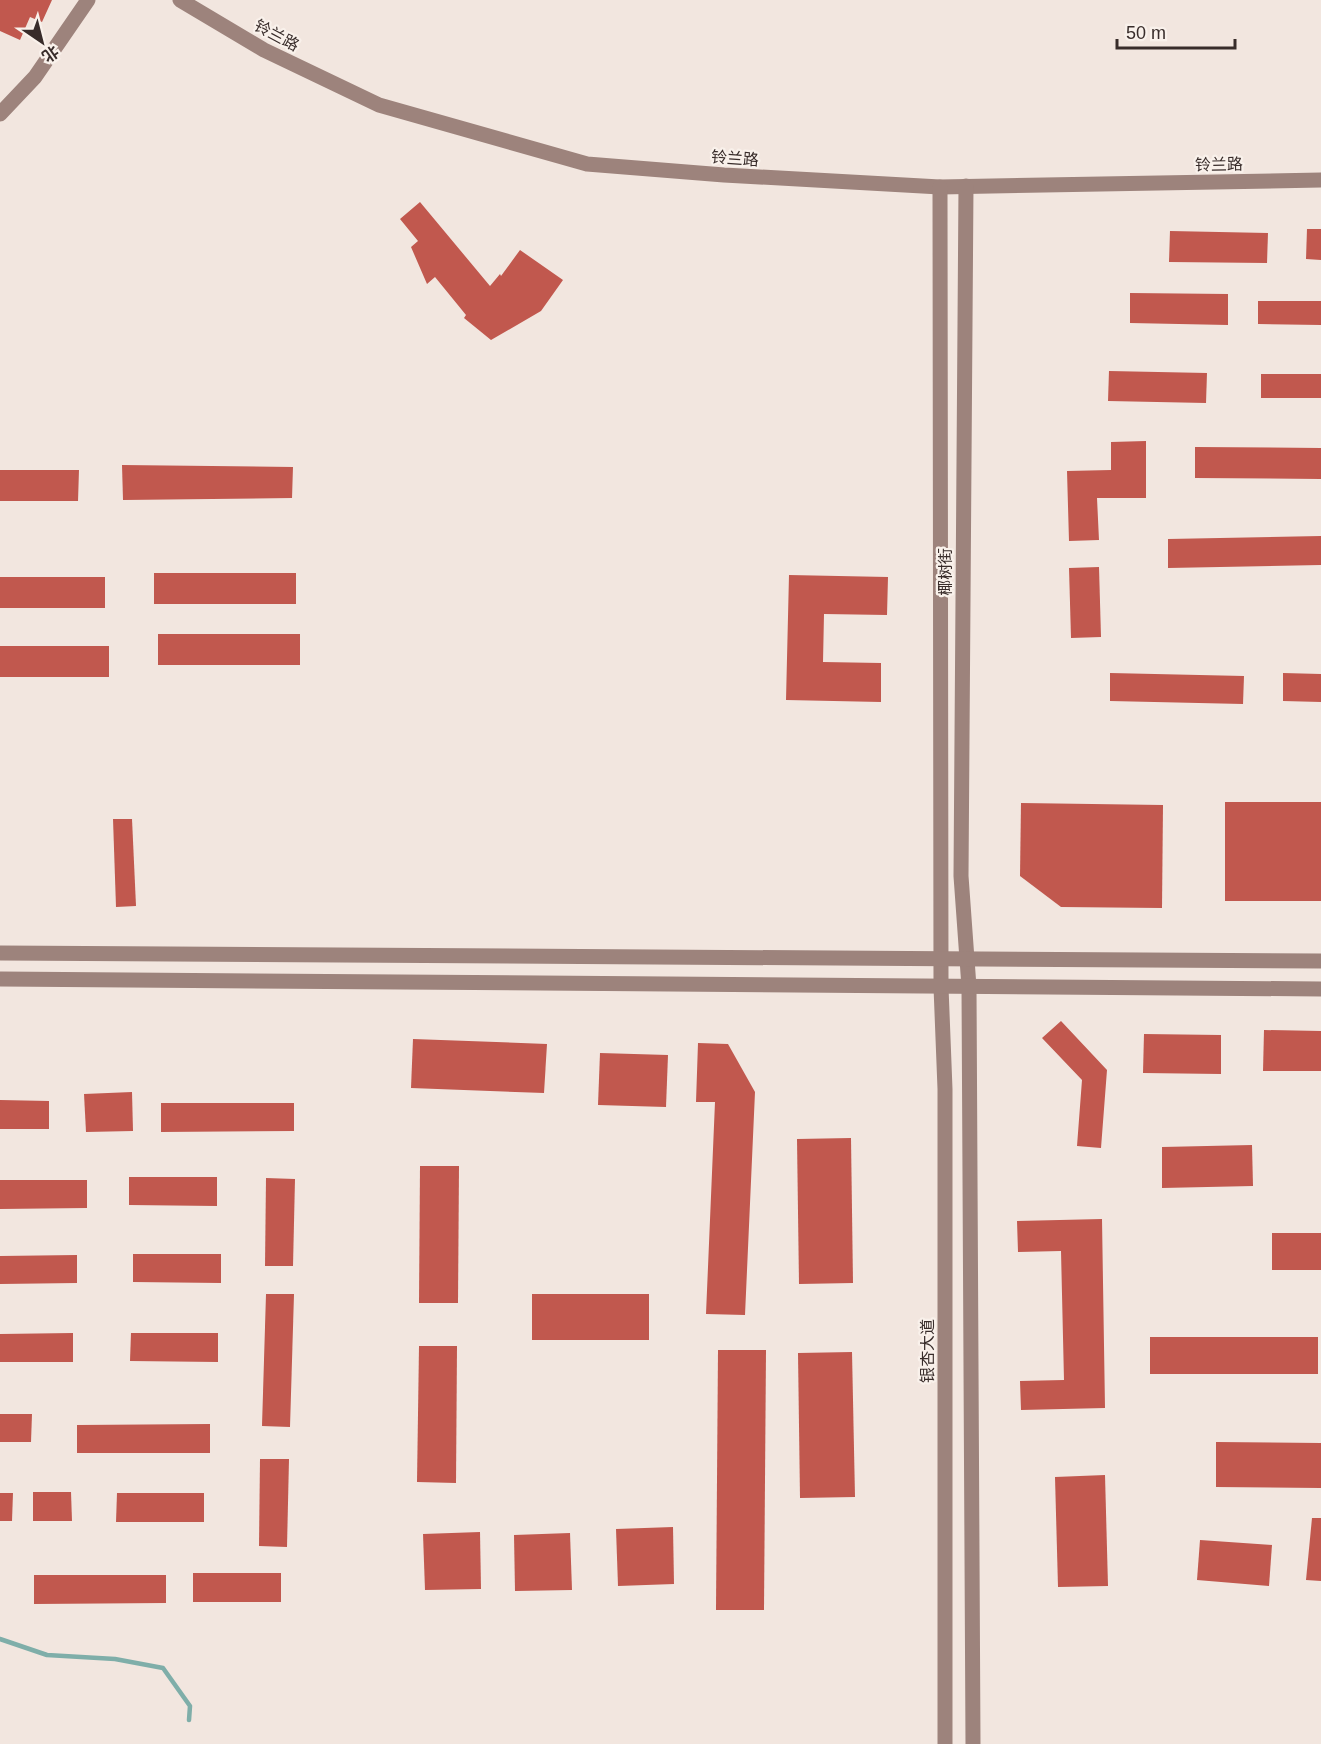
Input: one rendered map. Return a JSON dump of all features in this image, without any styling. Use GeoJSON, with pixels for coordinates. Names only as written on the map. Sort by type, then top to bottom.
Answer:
{"type":"FeatureCollection","features":[{"type":"Feature","properties":{"kind":"street"},"geometry":{"type":"LineString","coordinates":[[0,114],[35,77],[88,0]]}},
{"type":"Feature","properties":{"kind":"street","name":"铃兰路"},"geometry":{"type":"LineString","coordinates":[[180,0],[264,50],[379,105],[587,164],[724,176],[940,187],[1321,180]]}},
{"type":"Feature","properties":{"kind":"street","name":"椰树街"},"geometry":{"type":"LineString","coordinates":[[966,186],[961,876],[967,959]]}},
{"type":"Feature","properties":{"kind":"street","name":"椰树街"},"geometry":{"type":"LineString","coordinates":[[940,187],[941,958]]}},
{"type":"Feature","properties":{"kind":"street"},"geometry":{"type":"LineString","coordinates":[[0,953],[1321,961]]}},
{"type":"Feature","properties":{"kind":"street","name":"银杏大道"},"geometry":{"type":"LineString","coordinates":[[941,958],[945,1089],[945,1744]]}},
{"type":"Feature","properties":{"kind":"street"},"geometry":{"type":"LineString","coordinates":[[967,959],[973,1744]]}},
{"type":"Feature","properties":{"kind":"street"},"geometry":{"type":"LineString","coordinates":[[0,979],[1321,989]]}},
{"type":"Feature","properties":{"kind":"building"},"geometry":{"type":"Polygon","coordinates":[[[0,0],[52,0],[42,22],[30,17],[20,40],[0,31],[0,0]]]}},
{"type":"Feature","properties":{"kind":"building"},"geometry":{"type":"Polygon","coordinates":[[[420,202],[490,286],[500,274],[501,276],[520,250],[563,280],[541,311],[491,340],[464,318],[466,315],[435,277],[427,284],[411,247],[418,241],[400,219],[420,202]]]}},
{"type":"Feature","properties":{"kind":"building"},"geometry":{"type":"Polygon","coordinates":[[[1307,229],[1321,229],[1321,260],[1306,259],[1307,229]]]}},
{"type":"Feature","properties":{"kind":"building"},"geometry":{"type":"Polygon","coordinates":[[[1170,231],[1268,233],[1267,263],[1169,262],[1170,231]]]}},
{"type":"Feature","properties":{"kind":"building"},"geometry":{"type":"Polygon","coordinates":[[[1130,293],[1228,294],[1228,325],[1130,323],[1130,293]]]}},
{"type":"Feature","properties":{"kind":"building"},"geometry":{"type":"Polygon","coordinates":[[[1258,301],[1321,301],[1321,325],[1258,324],[1258,301]]]}},
{"type":"Feature","properties":{"kind":"building"},"geometry":{"type":"Polygon","coordinates":[[[1109,371],[1207,373],[1206,403],[1108,401],[1109,371]]]}},
{"type":"Feature","properties":{"kind":"building"},"geometry":{"type":"Polygon","coordinates":[[[1261,374],[1321,374],[1321,398],[1261,398],[1261,374]]]}},
{"type":"Feature","properties":{"kind":"building"},"geometry":{"type":"Polygon","coordinates":[[[1146,441],[1146,498],[1097,498],[1099,540],[1069,541],[1067,471],[1111,470],[1111,442],[1146,441]]]}},
{"type":"Feature","properties":{"kind":"building"},"geometry":{"type":"Polygon","coordinates":[[[1195,447],[1321,448],[1321,479],[1195,478],[1195,447]]]}},
{"type":"Feature","properties":{"kind":"building"},"geometry":{"type":"Polygon","coordinates":[[[122,465],[293,467],[292,498],[123,500],[122,465]]]}},
{"type":"Feature","properties":{"kind":"building"},"geometry":{"type":"Polygon","coordinates":[[[0,470],[79,470],[78,501],[0,501],[0,470]]]}},
{"type":"Feature","properties":{"kind":"building"},"geometry":{"type":"Polygon","coordinates":[[[1321,536],[1321,565],[1168,568],[1168,539],[1321,536]]]}},
{"type":"Feature","properties":{"kind":"building"},"geometry":{"type":"Polygon","coordinates":[[[1099,567],[1101,637],[1071,638],[1069,568],[1099,567]]]}},
{"type":"Feature","properties":{"kind":"building"},"geometry":{"type":"Polygon","coordinates":[[[154,573],[296,573],[296,604],[154,604],[154,573]]]}},
{"type":"Feature","properties":{"kind":"building"},"geometry":{"type":"Polygon","coordinates":[[[789,575],[888,577],[887,615],[824,614],[823,662],[881,663],[881,702],[786,700],[789,575]]]}},
{"type":"Feature","properties":{"kind":"building"},"geometry":{"type":"Polygon","coordinates":[[[0,577],[105,577],[105,608],[0,608],[0,577]]]}},
{"type":"Feature","properties":{"kind":"building"},"geometry":{"type":"Polygon","coordinates":[[[158,634],[300,634],[300,665],[158,665],[158,634]]]}},
{"type":"Feature","properties":{"kind":"building"},"geometry":{"type":"Polygon","coordinates":[[[0,646],[109,646],[109,677],[0,677],[0,646]]]}},
{"type":"Feature","properties":{"kind":"building"},"geometry":{"type":"Polygon","coordinates":[[[1110,673],[1244,676],[1243,704],[1110,701],[1110,673]]]}},
{"type":"Feature","properties":{"kind":"building"},"geometry":{"type":"Polygon","coordinates":[[[1283,673],[1321,674],[1321,702],[1283,701],[1283,673]]]}},
{"type":"Feature","properties":{"kind":"building"},"geometry":{"type":"Polygon","coordinates":[[[1225,802],[1321,802],[1321,901],[1225,901],[1225,802]]]}},
{"type":"Feature","properties":{"kind":"building"},"geometry":{"type":"Polygon","coordinates":[[[1021,803],[1163,805],[1162,908],[1061,907],[1020,876],[1021,803]]]}},
{"type":"Feature","properties":{"kind":"building"},"geometry":{"type":"Polygon","coordinates":[[[113,819],[132,819],[136,906],[116,907],[113,819]]]}},
{"type":"Feature","properties":{"kind":"building"},"geometry":{"type":"Polygon","coordinates":[[[1061,1021],[1107,1070],[1101,1148],[1077,1146],[1082,1080],[1042,1038],[1061,1021]]]}},
{"type":"Feature","properties":{"kind":"building"},"geometry":{"type":"Polygon","coordinates":[[[1264,1030],[1321,1031],[1321,1071],[1263,1071],[1264,1030]]]}},
{"type":"Feature","properties":{"kind":"building"},"geometry":{"type":"Polygon","coordinates":[[[1144,1034],[1221,1035],[1221,1074],[1143,1073],[1144,1034]]]}},
{"type":"Feature","properties":{"kind":"building"},"geometry":{"type":"Polygon","coordinates":[[[413,1039],[547,1044],[544,1093],[411,1088],[413,1039]]]}},
{"type":"Feature","properties":{"kind":"building"},"geometry":{"type":"Polygon","coordinates":[[[698,1043],[728,1044],[755,1092],[745,1315],[706,1314],[715,1102],[696,1102],[698,1043]]]}},
{"type":"Feature","properties":{"kind":"building"},"geometry":{"type":"Polygon","coordinates":[[[600,1053],[668,1055],[666,1107],[598,1105],[600,1053]]]}},
{"type":"Feature","properties":{"kind":"building"},"geometry":{"type":"Polygon","coordinates":[[[132,1092],[133,1131],[86,1132],[84,1094],[132,1092]]]}},
{"type":"Feature","properties":{"kind":"building"},"geometry":{"type":"Polygon","coordinates":[[[0,1100],[49,1101],[49,1129],[0,1129],[0,1100]]]}},
{"type":"Feature","properties":{"kind":"building"},"geometry":{"type":"Polygon","coordinates":[[[161,1103],[294,1103],[294,1131],[161,1132],[161,1103]]]}},
{"type":"Feature","properties":{"kind":"building"},"geometry":{"type":"Polygon","coordinates":[[[851,1138],[853,1283],[799,1284],[797,1139],[851,1138]]]}},
{"type":"Feature","properties":{"kind":"building"},"geometry":{"type":"Polygon","coordinates":[[[1252,1145],[1253,1186],[1162,1188],[1162,1147],[1252,1145]]]}},
{"type":"Feature","properties":{"kind":"building"},"geometry":{"type":"Polygon","coordinates":[[[420,1166],[459,1166],[458,1303],[419,1303],[420,1166]]]}},
{"type":"Feature","properties":{"kind":"building"},"geometry":{"type":"Polygon","coordinates":[[[129,1177],[217,1177],[217,1206],[129,1205],[129,1177]]]}},
{"type":"Feature","properties":{"kind":"building"},"geometry":{"type":"Polygon","coordinates":[[[266,1178],[295,1179],[293,1266],[265,1266],[266,1178]]]}},
{"type":"Feature","properties":{"kind":"building"},"geometry":{"type":"Polygon","coordinates":[[[0,1180],[87,1180],[87,1208],[0,1209],[0,1180]]]}},
{"type":"Feature","properties":{"kind":"building"},"geometry":{"type":"Polygon","coordinates":[[[1102,1219],[1105,1408],[1021,1410],[1020,1381],[1064,1380],[1061,1251],[1018,1252],[1017,1221],[1102,1219]]]}},
{"type":"Feature","properties":{"kind":"building"},"geometry":{"type":"Polygon","coordinates":[[[1272,1233],[1321,1233],[1321,1270],[1272,1270],[1272,1233]]]}},
{"type":"Feature","properties":{"kind":"building"},"geometry":{"type":"Polygon","coordinates":[[[133,1254],[221,1254],[221,1283],[133,1282],[133,1254]]]}},
{"type":"Feature","properties":{"kind":"building"},"geometry":{"type":"Polygon","coordinates":[[[77,1255],[77,1283],[0,1284],[0,1256],[77,1255]]]}},
{"type":"Feature","properties":{"kind":"building"},"geometry":{"type":"Polygon","coordinates":[[[266,1294],[294,1294],[290,1427],[262,1426],[266,1294]]]}},
{"type":"Feature","properties":{"kind":"building"},"geometry":{"type":"Polygon","coordinates":[[[532,1294],[649,1294],[649,1340],[532,1340],[532,1294]]]}},
{"type":"Feature","properties":{"kind":"building"},"geometry":{"type":"Polygon","coordinates":[[[73,1333],[73,1362],[0,1362],[0,1334],[73,1333]]]}},
{"type":"Feature","properties":{"kind":"building"},"geometry":{"type":"Polygon","coordinates":[[[131,1333],[218,1333],[218,1362],[130,1361],[131,1333]]]}},
{"type":"Feature","properties":{"kind":"building"},"geometry":{"type":"Polygon","coordinates":[[[1150,1337],[1318,1337],[1318,1374],[1150,1374],[1150,1337]]]}},
{"type":"Feature","properties":{"kind":"building"},"geometry":{"type":"Polygon","coordinates":[[[419,1346],[457,1346],[456,1483],[417,1482],[419,1346]]]}},
{"type":"Feature","properties":{"kind":"building"},"geometry":{"type":"Polygon","coordinates":[[[718,1350],[766,1350],[764,1610],[716,1610],[718,1350]]]}},
{"type":"Feature","properties":{"kind":"building"},"geometry":{"type":"Polygon","coordinates":[[[852,1352],[855,1497],[800,1498],[798,1353],[852,1352]]]}},
{"type":"Feature","properties":{"kind":"building"},"geometry":{"type":"Polygon","coordinates":[[[0,1414],[32,1414],[31,1442],[0,1442],[0,1414]]]}},
{"type":"Feature","properties":{"kind":"building"},"geometry":{"type":"Polygon","coordinates":[[[210,1424],[210,1453],[77,1453],[77,1425],[210,1424]]]}},
{"type":"Feature","properties":{"kind":"building"},"geometry":{"type":"Polygon","coordinates":[[[1216,1442],[1321,1443],[1321,1488],[1216,1487],[1216,1442]]]}},
{"type":"Feature","properties":{"kind":"building"},"geometry":{"type":"Polygon","coordinates":[[[260,1459],[289,1459],[287,1547],[259,1546],[260,1459]]]}},
{"type":"Feature","properties":{"kind":"building"},"geometry":{"type":"Polygon","coordinates":[[[1105,1475],[1108,1586],[1058,1587],[1055,1477],[1105,1475]]]}},
{"type":"Feature","properties":{"kind":"building"},"geometry":{"type":"Polygon","coordinates":[[[33,1492],[71,1492],[72,1521],[33,1521],[33,1492]]]}},
{"type":"Feature","properties":{"kind":"building"},"geometry":{"type":"Polygon","coordinates":[[[0,1493],[13,1493],[12,1521],[0,1521],[0,1493]]]}},
{"type":"Feature","properties":{"kind":"building"},"geometry":{"type":"Polygon","coordinates":[[[117,1493],[204,1493],[204,1522],[116,1522],[117,1493]]]}},
{"type":"Feature","properties":{"kind":"building"},"geometry":{"type":"Polygon","coordinates":[[[1312,1518],[1321,1518],[1321,1581],[1306,1580],[1312,1518]]]}},
{"type":"Feature","properties":{"kind":"building"},"geometry":{"type":"Polygon","coordinates":[[[673,1527],[674,1584],[618,1586],[616,1529],[673,1527]]]}},
{"type":"Feature","properties":{"kind":"building"},"geometry":{"type":"Polygon","coordinates":[[[480,1532],[481,1589],[425,1590],[423,1534],[480,1532]]]}},
{"type":"Feature","properties":{"kind":"building"},"geometry":{"type":"Polygon","coordinates":[[[570,1533],[572,1590],[515,1591],[514,1535],[570,1533]]]}},
{"type":"Feature","properties":{"kind":"building"},"geometry":{"type":"Polygon","coordinates":[[[1200,1540],[1272,1545],[1269,1586],[1197,1580],[1200,1540]]]}},
{"type":"Feature","properties":{"kind":"building"},"geometry":{"type":"Polygon","coordinates":[[[193,1573],[281,1573],[281,1602],[193,1602],[193,1573]]]}},
{"type":"Feature","properties":{"kind":"building"},"geometry":{"type":"Polygon","coordinates":[[[34,1575],[166,1575],[166,1603],[34,1604],[34,1575]]]}},
{"type":"Feature","properties":{"kind":"waterway"},"geometry":{"type":"LineString","coordinates":[[0,1639],[47,1655],[115,1659],[163,1668],[190,1706],[189,1720]]}}]}
